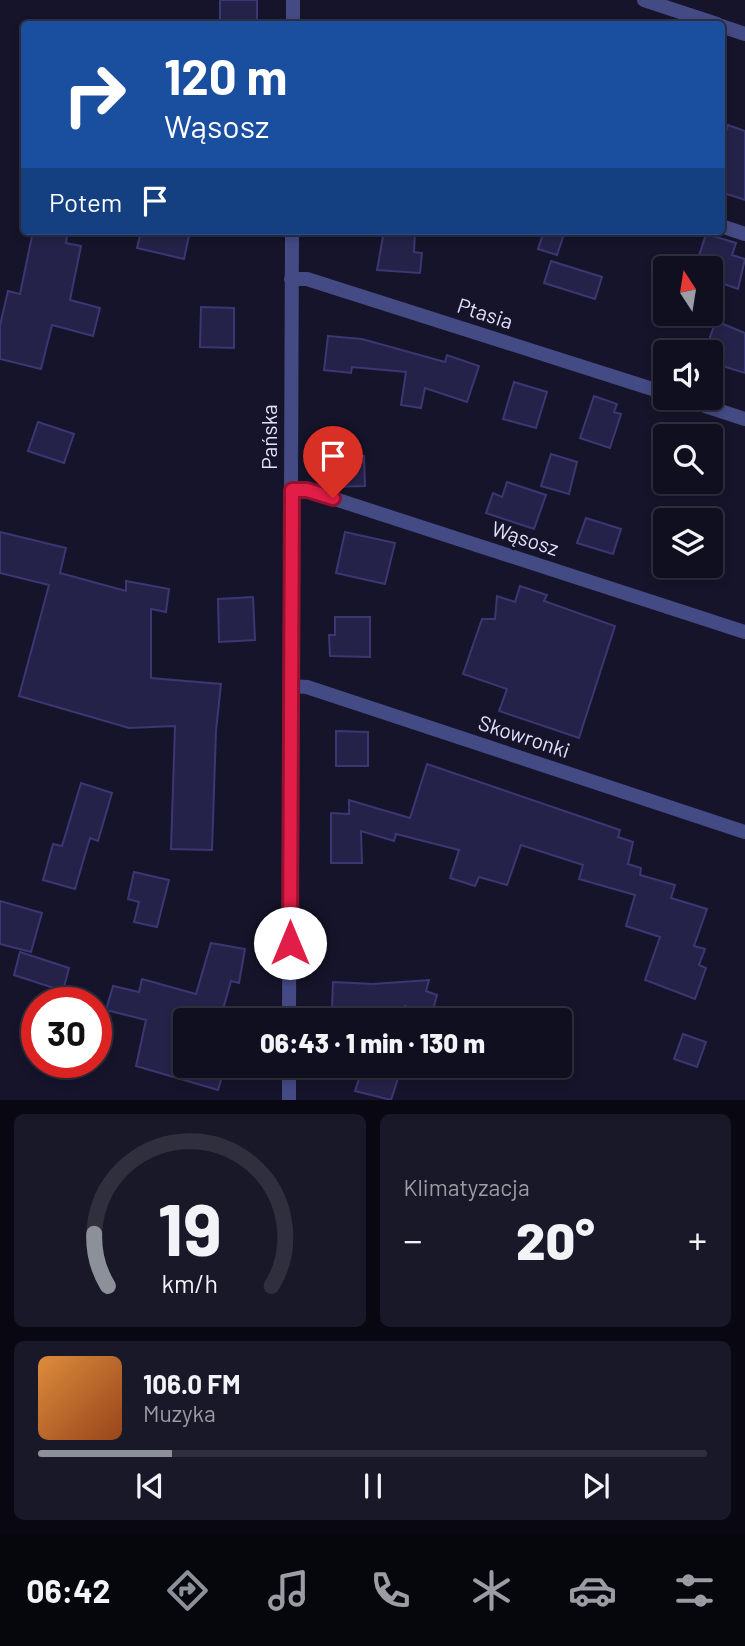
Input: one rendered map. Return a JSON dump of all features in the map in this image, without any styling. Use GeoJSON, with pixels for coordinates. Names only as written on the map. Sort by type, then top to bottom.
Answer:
{"type":"FeatureCollection","features":[{"type":"Feature","properties":{"kind":"street"},"geometry":{"type":"LineString","coordinates":[[293,0],[293,21]]}},
{"type":"Feature","properties":{"kind":"street"},"geometry":{"type":"LineString","coordinates":[[644,0],[707,21]]}},
{"type":"Feature","properties":{"kind":"street"},"geometry":{"type":"LineString","coordinates":[[725,27],[745,34]]}},
{"type":"Feature","properties":{"kind":"street"},"geometry":{"type":"LineString","coordinates":[[725,227],[745,234]]}},
{"type":"Feature","properties":{"kind":"street","name":"Pańska"},"geometry":{"type":"LineString","coordinates":[[289,1008],[292,235]]}},
{"type":"Feature","properties":{"kind":"street","name":"Ptasia"},"geometry":{"type":"LineString","coordinates":[[291,279],[307,279],[653,389]]}},
{"type":"Feature","properties":{"kind":"street"},"geometry":{"type":"LineString","coordinates":[[718,410],[745,419]]}},
{"type":"Feature","properties":{"kind":"street","name":"Wąsosz"},"geometry":{"type":"LineString","coordinates":[[292,490],[307,490],[745,632]]}},
{"type":"Feature","properties":{"kind":"street","name":"Skowronki"},"geometry":{"type":"LineString","coordinates":[[290,686],[306,687],[745,832]]}},
{"type":"Feature","properties":{"kind":"street"},"geometry":{"type":"LineString","coordinates":[[289,1078],[289,1100]]}},
{"type":"Feature","properties":{"kind":"building"},"geometry":{"type":"Polygon","coordinates":[[[220,0],[257,0],[257,21],[220,21],[220,0]]]}},
{"type":"Feature","properties":{"kind":"building"},"geometry":{"type":"Polygon","coordinates":[[[728,125],[745,131],[745,200],[725,193],[725,135],[728,125]]]}},
{"type":"Feature","properties":{"kind":"building"},"geometry":{"type":"Polygon","coordinates":[[[32,235],[67,235],[66,243],[81,246],[70,300],[100,308],[93,336],[52,325],[41,369],[0,359],[0,325],[8,291],[20,294],[32,235]]]}},
{"type":"Feature","properties":{"kind":"building"},"geometry":{"type":"Polygon","coordinates":[[[140,235],[189,235],[184,259],[137,248],[140,235]]]}},
{"type":"Feature","properties":{"kind":"building"},"geometry":{"type":"Polygon","coordinates":[[[383,235],[415,235],[414,252],[422,253],[420,273],[377,270],[383,235]]]}},
{"type":"Feature","properties":{"kind":"building"},"geometry":{"type":"Polygon","coordinates":[[[543,235],[564,235],[557,255],[538,249],[543,235]]]}},
{"type":"Feature","properties":{"kind":"building"},"geometry":{"type":"Polygon","coordinates":[[[706,235],[736,243],[732,255],[745,259],[738,289],[723,284],[723,256],[699,256],[706,235]]]}},
{"type":"Feature","properties":{"kind":"building"},"geometry":{"type":"Polygon","coordinates":[[[551,261],[602,277],[595,299],[544,283],[551,261]]]}},
{"type":"Feature","properties":{"kind":"building"},"geometry":{"type":"Polygon","coordinates":[[[201,307],[234,308],[234,348],[200,347],[201,307]]]}},
{"type":"Feature","properties":{"kind":"building"},"geometry":{"type":"Polygon","coordinates":[[[723,324],[745,333],[745,373],[723,366],[723,340],[710,340],[714,326],[723,324]]]}},
{"type":"Feature","properties":{"kind":"building"},"geometry":{"type":"Polygon","coordinates":[[[328,336],[362,339],[445,362],[447,355],[479,366],[467,402],[425,388],[421,408],[401,405],[406,372],[352,367],[351,373],[324,370],[328,336]]]}},
{"type":"Feature","properties":{"kind":"building"},"geometry":{"type":"Polygon","coordinates":[[[514,382],[547,392],[536,428],[503,419],[514,382]]]}},
{"type":"Feature","properties":{"kind":"building"},"geometry":{"type":"Polygon","coordinates":[[[594,396],[617,404],[614,412],[621,414],[610,448],[580,438],[594,396]]]}},
{"type":"Feature","properties":{"kind":"building"},"geometry":{"type":"Polygon","coordinates":[[[38,422],[74,434],[64,463],[28,451],[38,422]]]}},
{"type":"Feature","properties":{"kind":"building"},"geometry":{"type":"Polygon","coordinates":[[[360,448],[360,456],[364,456],[365,486],[330,487],[329,449],[360,448]]]}},
{"type":"Feature","properties":{"kind":"building"},"geometry":{"type":"Polygon","coordinates":[[[551,454],[577,462],[569,494],[541,486],[551,454]]]}},
{"type":"Feature","properties":{"kind":"building"},"geometry":{"type":"Polygon","coordinates":[[[507,482],[546,495],[534,529],[486,513],[493,493],[502,497],[507,482]]]}},
{"type":"Feature","properties":{"kind":"building"},"geometry":{"type":"Polygon","coordinates":[[[586,518],[621,529],[613,554],[577,543],[586,518]]]}},
{"type":"Feature","properties":{"kind":"building"},"geometry":{"type":"Polygon","coordinates":[[[0,532],[66,548],[60,573],[126,591],[126,581],[169,589],[166,612],[151,609],[151,678],[221,684],[216,731],[212,850],[171,849],[175,726],[129,728],[19,696],[49,585],[0,573],[0,532]]]}},
{"type":"Feature","properties":{"kind":"building"},"geometry":{"type":"Polygon","coordinates":[[[345,532],[395,543],[385,584],[336,573],[345,532]]]}},
{"type":"Feature","properties":{"kind":"building"},"geometry":{"type":"Polygon","coordinates":[[[520,586],[547,595],[544,601],[615,626],[579,738],[499,711],[507,689],[463,674],[482,619],[495,619],[497,596],[515,602],[520,586]]]}},
{"type":"Feature","properties":{"kind":"building"},"geometry":{"type":"Polygon","coordinates":[[[253,597],[255,640],[219,642],[218,599],[253,597]]]}},
{"type":"Feature","properties":{"kind":"building"},"geometry":{"type":"Polygon","coordinates":[[[335,617],[370,617],[370,657],[330,656],[329,635],[335,635],[335,617]]]}},
{"type":"Feature","properties":{"kind":"building"},"geometry":{"type":"Polygon","coordinates":[[[336,731],[368,732],[368,766],[336,766],[336,731]]]}},
{"type":"Feature","properties":{"kind":"building"},"geometry":{"type":"Polygon","coordinates":[[[427,764],[620,830],[618,837],[633,842],[628,864],[641,868],[640,875],[675,885],[671,898],[707,909],[694,946],[705,949],[699,965],[706,968],[695,999],[645,980],[660,937],[626,926],[635,895],[579,879],[583,865],[521,845],[507,885],[479,877],[475,886],[450,878],[459,850],[396,834],[394,841],[361,831],[362,863],[331,863],[331,813],[349,814],[349,800],[410,818],[427,764]]]}},
{"type":"Feature","properties":{"kind":"building"},"geometry":{"type":"Polygon","coordinates":[[[81,783],[112,793],[98,841],[90,838],[75,889],[43,880],[53,844],[62,846],[81,783]]]}},
{"type":"Feature","properties":{"kind":"building"},"geometry":{"type":"Polygon","coordinates":[[[134,872],[169,880],[157,927],[134,922],[139,902],[128,899],[134,872]]]}},
{"type":"Feature","properties":{"kind":"building"},"geometry":{"type":"Polygon","coordinates":[[[0,901],[42,913],[31,952],[0,944],[0,901]]]}},
{"type":"Feature","properties":{"kind":"building"},"geometry":{"type":"Polygon","coordinates":[[[211,943],[245,949],[239,983],[231,981],[223,1008],[173,1008],[173,1077],[136,1066],[146,1020],[112,1012],[113,986],[139,992],[142,979],[196,994],[211,943]]]}},
{"type":"Feature","properties":{"kind":"building"},"geometry":{"type":"Polygon","coordinates":[[[20,952],[69,968],[64,987],[51,987],[14,975],[20,952]]]}},
{"type":"Feature","properties":{"kind":"building"},"geometry":{"type":"Polygon","coordinates":[[[429,980],[426,991],[437,995],[434,1008],[332,1007],[333,982],[373,984],[429,980]]]}},
{"type":"Feature","properties":{"kind":"building"},"geometry":{"type":"Polygon","coordinates":[[[683,1034],[706,1042],[697,1067],[674,1059],[683,1034]]]}},
{"type":"Feature","properties":{"kind":"building"},"geometry":{"type":"Polygon","coordinates":[[[177,1078],[222,1078],[218,1090],[177,1078]]]}},
{"type":"Feature","properties":{"kind":"building"},"geometry":{"type":"Polygon","coordinates":[[[359,1078],[398,1078],[391,1100],[355,1091],[359,1078]]]}},
{"type":"Feature","properties":{"kind":"route"},"geometry":{"type":"LineString","coordinates":[[290,943],[292,490],[307,490],[333,498]]}}]}
